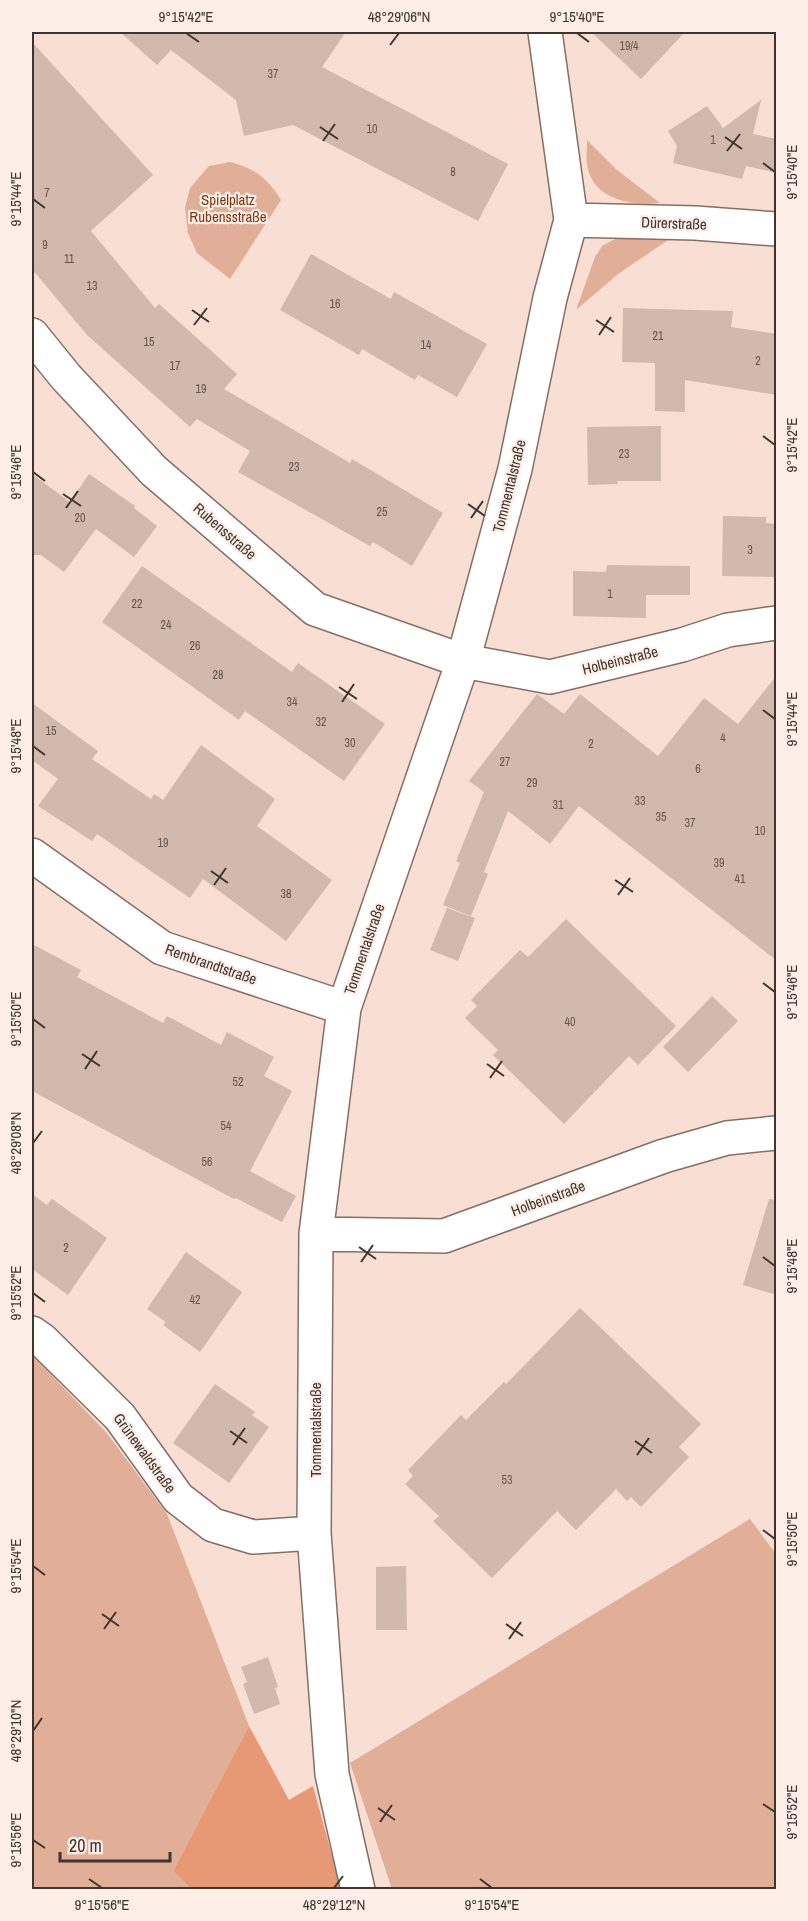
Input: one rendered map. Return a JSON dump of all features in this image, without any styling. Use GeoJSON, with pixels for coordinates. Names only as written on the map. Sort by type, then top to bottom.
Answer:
{"type":"FeatureCollection","features":[{"type":"Feature","properties":{"kind":"street","name":"Tommentalstraße"},"geometry":{"type":"LineString","coordinates":[[358,1890],[332,1774],[314,1533],[316,1234],[344,1008],[463,661],[515,469],[550,298],[570,220],[545,32]]}},
{"type":"Feature","properties":{"kind":"street","name":"Dürerstraße"},"geometry":{"type":"LineString","coordinates":[[570,220],[694,223],[777,229]]}},
{"type":"Feature","properties":{"kind":"street","name":"Rubensstraße"},"geometry":{"type":"LineString","coordinates":[[32,335],[66,377],[154,471],[315,609],[463,661]]}},
{"type":"Feature","properties":{"kind":"street","name":"Holbeinstraße"},"geometry":{"type":"LineString","coordinates":[[463,661],[550,677],[682,645],[728,630],[777,623]]}},
{"type":"Feature","properties":{"kind":"street","name":"Rembrandtstraße"},"geometry":{"type":"LineString","coordinates":[[32,855],[162,948],[344,1008]]}},
{"type":"Feature","properties":{"kind":"street","name":"Holbeinstraße"},"geometry":{"type":"LineString","coordinates":[[316,1234],[444,1236],[664,1156],[727,1138],[777,1133]]}},
{"type":"Feature","properties":{"kind":"street","name":"Grünewaldstraße"},"geometry":{"type":"LineString","coordinates":[[32,1333],[42,1340],[120,1417],[178,1498],[213,1526],[253,1537],[314,1533]]}},
{"type":"Feature","properties":{"kind":"green space"},"geometry":{"type":"Polygon","coordinates":[[[587,140],[617,170],[660,203],[626,202],[605,193],[591,177],[587,165],[587,140]]]}},
{"type":"Feature","properties":{"kind":"green space","name":"Spielplatz Rubensstraße"},"geometry":{"type":"Polygon","coordinates":[[[230,162],[260,175],[281,200],[230,279],[197,253],[188,233],[185,208],[190,188],[209,166],[230,162]]]}},
{"type":"Feature","properties":{"kind":"green space"},"geometry":{"type":"Polygon","coordinates":[[[617,238],[671,238],[618,274],[576,310],[595,257],[602,246],[617,238]]]}},
{"type":"Feature","properties":{"kind":"green space"},"geometry":{"type":"Polygon","coordinates":[[[32,1355],[106,1432],[167,1514],[249,1726],[173,1871],[191,1889],[32,1889],[32,1355]]]}},
{"type":"Feature","properties":{"kind":"green space"},"geometry":{"type":"Polygon","coordinates":[[[750,1519],[776,1554],[776,1889],[392,1889],[350,1763],[750,1519]]]}},
{"type":"Feature","properties":{"kind":"shaded area"},"geometry":{"type":"Polygon","coordinates":[[[249,1726],[289,1800],[313,1786],[341,1889],[191,1889],[173,1871],[249,1726]]]}},
{"type":"Feature","properties":{"kind":"building"},"geometry":{"type":"Polygon","coordinates":[[[120,32],[346,32],[322,67],[508,164],[478,221],[293,125],[244,136],[236,100],[171,50],[157,65],[120,32]]]}},
{"type":"Feature","properties":{"kind":"building"},"geometry":{"type":"Polygon","coordinates":[[[591,32],[685,32],[641,79],[591,32]]]}},
{"type":"Feature","properties":{"kind":"building"},"geometry":{"type":"Polygon","coordinates":[[[32,42],[153,175],[91,231],[155,308],[159,304],[237,374],[224,389],[350,463],[352,459],[443,513],[412,566],[373,542],[370,546],[238,472],[250,451],[197,419],[190,427],[87,335],[32,269],[32,42]]]}},
{"type":"Feature","properties":{"kind":"building"},"geometry":{"type":"Polygon","coordinates":[[[761,100],[753,134],[777,139],[777,173],[746,166],[742,179],[673,163],[677,146],[668,131],[707,106],[723,128],[761,100]]]}},
{"type":"Feature","properties":{"kind":"building"},"geometry":{"type":"Polygon","coordinates":[[[311,254],[391,299],[394,292],[487,344],[457,397],[418,375],[415,380],[362,349],[359,355],[280,310],[311,254]]]}},
{"type":"Feature","properties":{"kind":"building"},"geometry":{"type":"Polygon","coordinates":[[[623,308],[733,311],[731,327],[777,334],[777,395],[685,380],[685,412],[655,411],[655,363],[622,362],[623,308]]]}},
{"type":"Feature","properties":{"kind":"building"},"geometry":{"type":"Polygon","coordinates":[[[661,426],[661,481],[617,481],[618,484],[588,485],[587,427],[661,426]]]}},
{"type":"Feature","properties":{"kind":"building"},"geometry":{"type":"Polygon","coordinates":[[[32,474],[70,502],[89,474],[135,506],[134,508],[157,526],[134,557],[96,529],[64,572],[41,555],[32,555],[32,474]]]}},
{"type":"Feature","properties":{"kind":"building"},"geometry":{"type":"Polygon","coordinates":[[[723,516],[766,517],[766,523],[777,524],[777,577],[722,576],[723,516]]]}},
{"type":"Feature","properties":{"kind":"building"},"geometry":{"type":"Polygon","coordinates":[[[607,565],[690,566],[690,595],[646,595],[646,618],[573,616],[573,571],[606,572],[607,565]]]}},
{"type":"Feature","properties":{"kind":"building"},"geometry":{"type":"Polygon","coordinates":[[[142,566],[292,672],[298,663],[385,724],[344,781],[245,711],[239,720],[102,622],[142,566]]]}},
{"type":"Feature","properties":{"kind":"building"},"geometry":{"type":"Polygon","coordinates":[[[777,675],[777,961],[579,806],[550,844],[508,811],[484,872],[488,874],[471,916],[443,905],[460,863],[456,861],[484,792],[469,781],[537,694],[564,714],[580,694],[658,756],[704,698],[738,724],[777,675]]]}},
{"type":"Feature","properties":{"kind":"building"},"geometry":{"type":"Polygon","coordinates":[[[32,703],[98,751],[92,759],[151,799],[154,794],[163,800],[201,745],[275,799],[257,826],[332,880],[286,941],[203,879],[190,898],[97,834],[92,841],[38,806],[58,779],[32,760],[32,703]]]}},
{"type":"Feature","properties":{"kind":"building"},"geometry":{"type":"Polygon","coordinates":[[[447,908],[475,918],[458,961],[430,950],[447,908]]]}},
{"type":"Feature","properties":{"kind":"building"},"geometry":{"type":"Polygon","coordinates":[[[566,919],[676,1026],[638,1065],[629,1056],[564,1124],[493,1055],[498,1050],[465,1018],[477,1006],[471,1000],[520,950],[528,957],[566,919]]]}},
{"type":"Feature","properties":{"kind":"building"},"geometry":{"type":"Polygon","coordinates":[[[32,944],[81,970],[77,977],[163,1023],[167,1016],[221,1045],[227,1032],[274,1057],[264,1076],[292,1091],[250,1171],[296,1196],[282,1222],[234,1199],[32,1091],[32,944]]]}},
{"type":"Feature","properties":{"kind":"building"},"geometry":{"type":"Polygon","coordinates":[[[712,996],[738,1021],[688,1072],[663,1047],[712,996]]]}},
{"type":"Feature","properties":{"kind":"building"},"geometry":{"type":"Polygon","coordinates":[[[32,1194],[47,1205],[52,1199],[107,1238],[68,1295],[32,1269],[32,1194]]]}},
{"type":"Feature","properties":{"kind":"building"},"geometry":{"type":"Polygon","coordinates":[[[769,1199],[777,1200],[777,1295],[743,1285],[769,1199]]]}},
{"type":"Feature","properties":{"kind":"building"},"geometry":{"type":"Polygon","coordinates":[[[186,1252],[242,1292],[200,1352],[163,1325],[166,1322],[147,1309],[186,1252]]]}},
{"type":"Feature","properties":{"kind":"building"},"geometry":{"type":"Polygon","coordinates":[[[580,1308],[701,1424],[679,1447],[689,1457],[641,1507],[631,1497],[627,1501],[616,1489],[576,1530],[557,1511],[492,1578],[433,1521],[439,1516],[405,1484],[413,1476],[408,1470],[461,1415],[466,1420],[504,1382],[506,1384],[580,1308]]]}},
{"type":"Feature","properties":{"kind":"building"},"geometry":{"type":"Polygon","coordinates":[[[215,1384],[255,1412],[252,1415],[269,1427],[229,1483],[173,1443],[215,1384]]]}},
{"type":"Feature","properties":{"kind":"building"},"geometry":{"type":"Polygon","coordinates":[[[406,1566],[407,1630],[376,1630],[376,1567],[406,1566]]]}},
{"type":"Feature","properties":{"kind":"building"},"geometry":{"type":"Polygon","coordinates":[[[268,1657],[278,1687],[275,1688],[280,1704],[254,1714],[243,1684],[247,1682],[241,1667],[268,1657]]]}}]}
